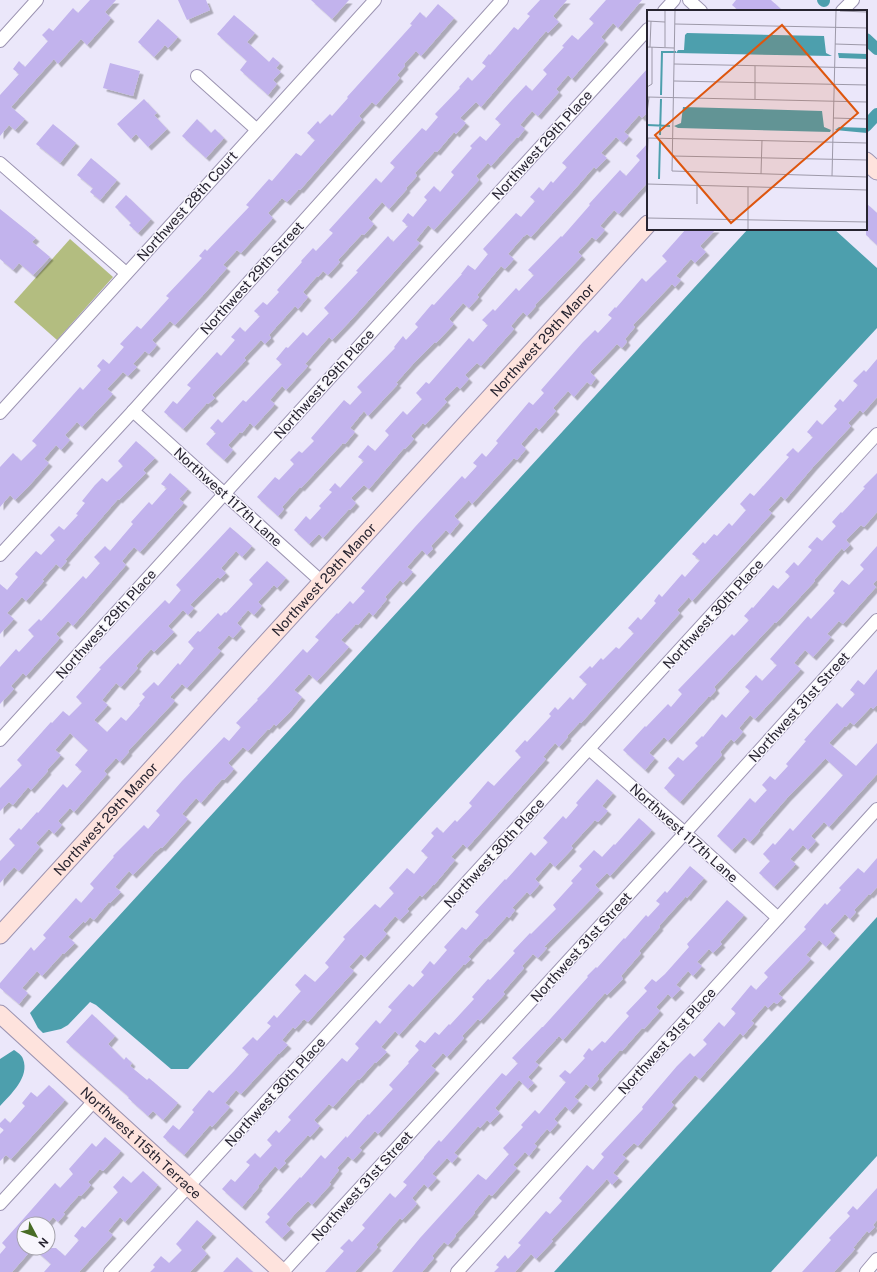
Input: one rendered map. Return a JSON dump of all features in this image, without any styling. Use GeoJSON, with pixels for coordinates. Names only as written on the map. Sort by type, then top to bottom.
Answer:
{"type":"FeatureCollection","features":[{"type":"Feature","properties":{"kind":"street"},"geometry":{"type":"LineString","coordinates":[[0,41],[36,0]]}},
{"type":"Feature","properties":{"kind":"street","name":"Northwest 28th Court"},"geometry":{"type":"LineString","coordinates":[[0,413],[256,129],[375,0]]}},
{"type":"Feature","properties":{"kind":"street","name":"Northwest 29th Street"},"geometry":{"type":"LineString","coordinates":[[0,555],[133,411],[502,0]]}},
{"type":"Feature","properties":{"kind":"street"},"geometry":{"type":"LineString","coordinates":[[665,10],[674,0]]}},
{"type":"Feature","properties":{"kind":"street"},"geometry":{"type":"LineString","coordinates":[[689,0],[700,10]]}},
{"type":"Feature","properties":{"kind":"street"},"geometry":{"type":"LineString","coordinates":[[843,10],[852,0]]}},
{"type":"Feature","properties":{"kind":"street","name":"Northwest 29th Place"},"geometry":{"type":"LineString","coordinates":[[0,740],[647,30]]}},
{"type":"Feature","properties":{"kind":"street"},"geometry":{"type":"LineString","coordinates":[[197,76],[256,129]]}},
{"type":"Feature","properties":{"kind":"street"},"geometry":{"type":"LineString","coordinates":[[867,162],[877,171]]}},
{"type":"Feature","properties":{"kind":"street"},"geometry":{"type":"LineString","coordinates":[[0,163],[126,273]]}},
{"type":"Feature","properties":{"kind":"street","name":"Northwest 29th Manor"},"geometry":{"type":"LineString","coordinates":[[0,935],[647,225]]}},
{"type":"Feature","properties":{"kind":"street","name":"Northwest 117th Lane"},"geometry":{"type":"LineString","coordinates":[[133,411],[322,582]]}},
{"type":"Feature","properties":{"kind":"street","name":"Northwest 30th Place"},"geometry":{"type":"LineString","coordinates":[[110,1272],[877,434]]}},
{"type":"Feature","properties":{"kind":"street","name":"Northwest 31st Street"},"geometry":{"type":"LineString","coordinates":[[283,1272],[685,833],[877,620]]}},
{"type":"Feature","properties":{"kind":"street","name":"Northwest 117th Lane"},"geometry":{"type":"LineString","coordinates":[[589,749],[685,833],[778,918]]}},
{"type":"Feature","properties":{"kind":"street","name":"Northwest 31st Place"},"geometry":{"type":"LineString","coordinates":[[457,1272],[877,809]]}},
{"type":"Feature","properties":{"kind":"street","name":"Northwest 115th Terrace"},"geometry":{"type":"LineString","coordinates":[[0,1014],[283,1272]]}},
{"type":"Feature","properties":{"kind":"street"},"geometry":{"type":"LineString","coordinates":[[0,1204],[95,1100]]}},
{"type":"Feature","properties":{"kind":"street"},"geometry":{"type":"LineString","coordinates":[[866,1272],[877,1260]]}},
{"type":"Feature","properties":{"kind":"green space"},"geometry":{"type":"Polygon","coordinates":[[[70,239],[113,277],[57,340],[14,302],[70,239]]]}},
{"type":"Feature","properties":{"kind":"water"},"geometry":{"type":"Polygon","coordinates":[[[747,230],[835,230],[877,268],[877,328],[188,1069],[171,1069],[96,1005],[90,1002],[68,1025],[61,1029],[43,1033],[38,1028],[30,1013],[747,230]]]}},
{"type":"Feature","properties":{"kind":"water"},"geometry":{"type":"Polygon","coordinates":[[[877,917],[877,1156],[771,1272],[554,1272],[877,917]]]}},
{"type":"Feature","properties":{"kind":"water"},"geometry":{"type":"Polygon","coordinates":[[[14,1050],[22,1058],[24,1072],[18,1085],[0,1106],[0,1059],[14,1050]]]}},
{"type":"Feature","properties":{"kind":"building"},"geometry":{"type":"Polygon","coordinates":[[[90,0],[116,0],[105,12],[111,18],[87,45],[81,39],[58,64],[54,59],[11,107],[25,119],[15,130],[9,125],[0,136],[0,95],[19,74],[13,69],[19,61],[25,67],[48,41],[42,35],[49,28],[53,31],[73,8],[78,13],[90,0]]]}},
{"type":"Feature","properties":{"kind":"building"},"geometry":{"type":"Polygon","coordinates":[[[178,0],[206,0],[210,10],[187,20],[178,0]]]}},
{"type":"Feature","properties":{"kind":"building"},"geometry":{"type":"Polygon","coordinates":[[[311,0],[349,0],[332,19],[311,0]]]}},
{"type":"Feature","properties":{"kind":"building"},"geometry":{"type":"Polygon","coordinates":[[[540,0],[567,0],[553,16],[559,22],[548,33],[546,31],[481,107],[476,102],[460,118],[466,123],[456,134],[454,132],[437,152],[435,151],[415,173],[417,176],[389,209],[382,202],[368,218],[374,224],[364,235],[362,234],[338,260],[340,262],[328,275],[323,271],[318,277],[317,276],[303,292],[308,297],[298,309],[295,306],[269,335],[271,338],[265,344],[261,340],[244,358],[246,360],[212,395],[215,398],[208,404],[207,403],[183,429],[164,412],[173,401],[177,404],[191,388],[187,385],[217,352],[221,356],[235,340],[231,337],[240,327],[245,332],[260,316],[254,311],[263,302],[267,305],[279,292],[277,290],[302,262],[301,261],[313,248],[316,251],[333,233],[329,230],[376,178],[381,183],[395,167],[390,163],[422,128],[426,131],[438,117],[435,114],[460,88],[459,87],[468,77],[472,81],[486,66],[482,63],[489,54],[490,55],[514,27],[518,30],[530,16],[527,14],[540,0]]]}},
{"type":"Feature","properties":{"kind":"building"},"geometry":{"type":"Polygon","coordinates":[[[606,0],[642,0],[618,28],[613,23],[601,37],[605,41],[572,79],[568,75],[556,89],[559,92],[538,116],[532,111],[520,125],[525,129],[518,138],[517,137],[491,166],[488,163],[476,176],[479,180],[434,230],[428,225],[416,240],[420,243],[332,340],[329,337],[305,364],[308,366],[286,390],[282,386],[270,400],[275,404],[254,427],[250,423],[242,433],[240,432],[228,445],[233,450],[224,460],[206,444],[216,433],[210,428],[218,419],[222,423],[243,400],[246,402],[282,364],[276,359],[286,347],[288,348],[303,332],[307,336],[329,313],[324,308],[358,272],[356,271],[388,236],[393,242],[408,226],[402,221],[408,213],[413,217],[427,200],[424,197],[434,186],[440,192],[454,175],[451,172],[472,148],[470,146],[480,136],[486,141],[501,124],[495,119],[526,85],[532,91],[547,74],[543,70],[564,47],[562,46],[572,35],[578,40],[594,23],[589,19],[606,0]]]}},
{"type":"Feature","properties":{"kind":"building"},"geometry":{"type":"Polygon","coordinates":[[[736,0],[771,0],[782,10],[738,10],[732,5],[736,0]]]}},
{"type":"Feature","properties":{"kind":"building"},"geometry":{"type":"Polygon","coordinates":[[[438,4],[454,18],[429,47],[421,56],[416,51],[404,64],[405,66],[397,75],[400,78],[376,105],[372,102],[359,116],[362,119],[300,190],[299,189],[287,202],[282,198],[268,213],[273,218],[241,253],[237,250],[223,265],[227,268],[204,294],[175,325],[170,321],[152,340],[157,345],[149,354],[145,351],[133,364],[137,367],[128,376],[123,372],[107,389],[113,394],[82,427],[77,422],[65,435],[70,440],[61,450],[56,445],[44,459],[49,463],[28,487],[15,500],[10,495],[0,507],[0,467],[13,453],[21,461],[37,445],[32,441],[80,387],[83,390],[101,370],[97,366],[103,359],[109,364],[124,347],[120,344],[137,326],[141,329],[169,298],[166,296],[202,258],[199,256],[205,249],[207,251],[249,207],[246,205],[269,179],[272,181],[296,153],[301,156],[315,140],[307,133],[318,121],[320,124],[330,114],[332,116],[348,98],[347,97],[412,25],[410,24],[420,12],[426,18],[438,4]]]}},
{"type":"Feature","properties":{"kind":"building"},"geometry":{"type":"Polygon","coordinates":[[[234,15],[255,33],[247,42],[269,62],[273,57],[280,63],[276,68],[281,72],[273,80],[277,84],[268,95],[240,70],[247,61],[217,34],[234,15]]]}},
{"type":"Feature","properties":{"kind":"building"},"geometry":{"type":"Polygon","coordinates":[[[158,19],[178,37],[168,48],[165,45],[154,57],[138,42],[158,19]]]}},
{"type":"Feature","properties":{"kind":"building"},"geometry":{"type":"Polygon","coordinates":[[[110,63],[140,71],[133,96],[103,88],[110,63]]]}},
{"type":"Feature","properties":{"kind":"building"},"geometry":{"type":"Polygon","coordinates":[[[647,69],[647,113],[642,118],[639,115],[624,132],[629,136],[623,143],[616,137],[601,153],[607,158],[596,169],[594,167],[531,237],[527,234],[523,237],[508,254],[514,259],[505,269],[501,266],[477,295],[479,297],[469,308],[463,303],[449,319],[454,324],[413,364],[396,383],[398,384],[368,416],[364,411],[350,428],[355,432],[301,488],[300,487],[282,507],[284,509],[278,516],[257,497],[275,477],[279,480],[294,464],[290,460],[299,451],[302,453],[314,441],[311,438],[344,400],[350,405],[362,392],[357,387],[395,348],[394,347],[403,336],[406,340],[418,327],[415,324],[432,304],[434,305],[462,274],[468,265],[475,270],[488,254],[483,249],[516,213],[521,217],[535,201],[530,197],[539,187],[543,191],[551,181],[553,183],[567,167],[562,163],[647,69]]]}},
{"type":"Feature","properties":{"kind":"building"},"geometry":{"type":"Polygon","coordinates":[[[144,99],[157,113],[154,115],[167,129],[148,147],[136,134],[131,139],[117,124],[144,99]]]}},
{"type":"Feature","properties":{"kind":"building"},"geometry":{"type":"Polygon","coordinates":[[[197,119],[211,133],[215,129],[224,138],[206,158],[182,136],[197,119]]]}},
{"type":"Feature","properties":{"kind":"building"},"geometry":{"type":"Polygon","coordinates":[[[53,124],[76,143],[60,163],[36,144],[53,124]]]}},
{"type":"Feature","properties":{"kind":"building"},"geometry":{"type":"Polygon","coordinates":[[[647,144],[647,183],[619,214],[614,210],[600,226],[605,230],[596,240],[592,237],[578,252],[582,256],[535,305],[536,306],[527,316],[523,312],[511,326],[514,329],[481,366],[477,363],[465,375],[469,379],[460,389],[457,386],[444,399],[447,402],[425,425],[423,423],[411,436],[414,439],[405,449],[404,448],[369,489],[364,485],[351,498],[356,503],[350,510],[349,509],[323,538],[319,534],[309,544],[294,530],[306,516],[310,520],[321,508],[319,506],[332,492],[329,490],[335,483],[340,488],[364,461],[358,457],[368,445],[375,451],[389,435],[385,431],[403,411],[407,415],[422,399],[416,393],[426,382],[429,384],[469,338],[473,342],[488,325],[482,320],[493,309],[495,311],[516,288],[519,291],[534,275],[528,270],[561,236],[562,237],[620,170],[626,176],[640,160],[636,156],[647,144]]]}},
{"type":"Feature","properties":{"kind":"building"},"geometry":{"type":"Polygon","coordinates":[[[91,158],[117,180],[100,200],[90,192],[93,188],[77,175],[91,158]]]}},
{"type":"Feature","properties":{"kind":"building"},"geometry":{"type":"Polygon","coordinates":[[[126,195],[151,219],[138,233],[129,225],[131,223],[115,207],[126,195]]]}},
{"type":"Feature","properties":{"kind":"building"},"geometry":{"type":"Polygon","coordinates":[[[867,204],[877,213],[877,245],[866,235],[867,204]]]}},
{"type":"Feature","properties":{"kind":"building"},"geometry":{"type":"Polygon","coordinates":[[[0,209],[36,238],[32,242],[50,257],[33,275],[19,263],[13,270],[0,259],[0,209]]]}},
{"type":"Feature","properties":{"kind":"building"},"geometry":{"type":"Polygon","coordinates":[[[685,230],[715,230],[700,246],[706,252],[695,263],[691,259],[676,276],[681,280],[675,287],[672,284],[633,325],[635,327],[625,339],[627,342],[622,348],[617,344],[590,372],[596,378],[591,385],[587,382],[574,397],[568,391],[553,408],[556,411],[539,430],[536,427],[521,444],[526,449],[517,460],[514,458],[472,504],[469,500],[454,516],[460,522],[450,534],[446,530],[431,546],[433,549],[427,555],[422,550],[407,567],[413,572],[403,583],[400,580],[385,597],[387,599],[373,616],[369,612],[358,625],[356,624],[341,640],[349,647],[317,681],[309,674],[294,690],[302,697],[289,713],[276,726],[274,724],[269,730],[268,729],[248,751],[243,747],[228,763],[234,769],[224,780],[222,779],[201,803],[196,798],[182,814],[188,819],[162,848],[161,847],[155,852],[133,875],[129,871],[115,887],[121,892],[110,903],[109,902],[94,920],[90,917],[68,937],[75,943],[64,954],[63,953],[42,976],[37,971],[22,988],[28,993],[19,1004],[0,988],[0,983],[31,947],[34,951],[46,938],[43,935],[76,898],[81,903],[94,888],[90,884],[114,857],[113,856],[144,825],[148,829],[160,815],[156,811],[182,781],[224,737],[229,741],[241,727],[236,723],[258,700],[257,699],[303,649],[307,653],[319,640],[315,637],[337,613],[338,614],[350,601],[353,604],[365,591],[361,588],[415,527],[462,476],[465,479],[477,466],[473,463],[482,453],[486,457],[498,443],[496,441],[529,402],[533,405],[544,393],[541,390],[583,342],[595,330],[598,333],[612,318],[608,315],[615,307],[616,308],[642,278],[646,282],[667,261],[662,256],[685,230]]]}},
{"type":"Feature","properties":{"kind":"building"},"geometry":{"type":"Polygon","coordinates":[[[877,359],[877,397],[863,413],[860,410],[848,423],[851,426],[785,500],[781,496],[768,510],[772,513],[692,601],[689,597],[677,610],[680,613],[581,723],[580,722],[567,736],[568,737],[559,747],[555,743],[543,757],[546,759],[467,848],[463,844],[451,857],[455,860],[434,885],[422,897],[420,895],[407,909],[409,911],[400,920],[395,916],[383,930],[387,934],[365,958],[361,954],[349,967],[354,971],[308,1022],[304,1019],[295,1029],[293,1027],[282,1040],[288,1045],[241,1094],[236,1090],[225,1103],[230,1107],[212,1127],[210,1125],[184,1155],[163,1137],[173,1125],[179,1130],[194,1112],[192,1110],[209,1090],[213,1093],[249,1054],[242,1048],[253,1037],[257,1041],[271,1026],[267,1023],[274,1015],[277,1018],[301,991],[295,985],[305,974],[315,982],[329,967],[325,963],[345,939],[343,937],[375,904],[380,908],[394,893],[389,888],[407,868],[414,874],[428,857],[421,851],[434,836],[431,833],[437,827],[443,833],[455,820],[457,822],[472,806],[469,803],[488,781],[494,786],[521,757],[515,751],[525,740],[527,742],[551,716],[549,714],[555,707],[558,710],[570,697],[573,700],[587,684],[579,677],[590,666],[592,668],[601,658],[603,660],[616,647],[619,649],[634,633],[628,628],[638,617],[641,620],[656,603],[654,601],[659,594],[662,597],[682,574],[685,577],[700,560],[692,554],[703,542],[705,544],[714,534],[717,536],[729,523],[732,526],[746,510],[740,504],[750,493],[754,496],[789,457],[786,455],[793,448],[798,453],[813,437],[807,432],[817,420],[822,425],[837,409],[834,406],[840,399],[843,402],[858,385],[853,381],[864,370],[866,372],[877,359]]]}},
{"type":"Feature","properties":{"kind":"building"},"geometry":{"type":"Polygon","coordinates":[[[136,441],[155,458],[143,470],[146,473],[119,500],[118,499],[65,560],[67,561],[61,568],[56,564],[42,580],[44,581],[26,601],[22,597],[7,613],[14,619],[0,634],[0,584],[7,590],[18,577],[15,574],[36,551],[41,555],[55,540],[50,535],[59,526],[64,530],[78,515],[76,514],[85,503],[82,501],[95,485],[102,478],[107,482],[123,466],[118,461],[136,441]]]}},
{"type":"Feature","properties":{"kind":"building"},"geometry":{"type":"Polygon","coordinates":[[[170,473],[188,489],[179,499],[184,503],[140,552],[134,547],[122,561],[126,565],[73,626],[68,621],[56,634],[60,638],[26,676],[23,673],[11,686],[14,689],[0,704],[0,667],[16,649],[19,652],[34,636],[28,630],[39,619],[41,621],[83,576],[86,579],[100,563],[94,557],[105,546],[110,551],[133,524],[131,522],[149,502],[152,505],[167,488],[161,484],[170,473]]]}},
{"type":"Feature","properties":{"kind":"building"},"geometry":{"type":"Polygon","coordinates":[[[877,473],[877,512],[864,527],[861,525],[846,540],[850,545],[844,551],[842,548],[814,580],[815,581],[714,687],[716,690],[710,697],[709,696],[668,741],[664,737],[649,753],[655,758],[645,770],[623,750],[668,704],[671,707],[682,694],[678,690],[732,634],[734,636],[749,620],[744,616],[773,585],[778,589],[790,576],[785,572],[794,562],[798,566],[812,550],[808,547],[817,537],[822,541],[836,526],[832,522],[865,488],[863,487],[877,473]]]}},
{"type":"Feature","properties":{"kind":"building"},"geometry":{"type":"Polygon","coordinates":[[[230,527],[252,546],[242,557],[236,551],[221,568],[226,573],[220,579],[218,577],[190,605],[194,608],[188,615],[183,610],[168,626],[174,632],[154,652],[151,649],[136,666],[138,668],[121,687],[116,683],[102,700],[108,705],[94,720],[107,732],[121,717],[126,721],[145,697],[142,694],[154,682],[158,686],[178,663],[180,665],[194,648],[188,642],[218,613],[221,616],[225,612],[226,613],[253,584],[249,580],[267,561],[286,578],[277,588],[274,585],[258,602],[262,606],[254,615],[248,610],[237,623],[242,628],[233,638],[229,635],[217,648],[221,651],[187,688],[182,684],[170,697],[175,701],[128,751],[129,752],[120,762],[116,758],[104,771],[107,774],[74,812],[70,808],[58,821],[62,825],[54,834],[49,829],[36,843],[40,847],[19,871],[14,867],[0,883],[0,861],[15,845],[9,839],[19,828],[21,830],[37,812],[38,813],[63,784],[67,788],[82,771],[75,765],[88,750],[70,733],[55,750],[61,755],[31,790],[28,787],[13,805],[9,802],[0,811],[0,788],[22,765],[17,760],[51,722],[52,723],[63,711],[69,716],[82,703],[76,697],[101,669],[99,668],[165,600],[169,604],[181,590],[176,585],[230,527]]]}},
{"type":"Feature","properties":{"kind":"building"},"geometry":{"type":"Polygon","coordinates":[[[877,546],[877,580],[873,584],[876,587],[843,624],[839,621],[827,634],[831,637],[813,657],[805,650],[794,663],[801,669],[755,719],[750,715],[739,728],[743,732],[734,742],[731,739],[720,752],[722,755],[680,802],[664,788],[675,775],[668,768],[678,757],[683,761],[698,746],[695,743],[702,736],[703,737],[722,714],[726,718],[750,691],[745,687],[756,675],[762,681],[777,665],[770,659],[808,616],[811,619],[835,593],[833,591],[842,580],[849,585],[864,569],[860,565],[877,546]]]}},
{"type":"Feature","properties":{"kind":"building"},"geometry":{"type":"Polygon","coordinates":[[[877,669],[877,705],[873,709],[871,707],[854,725],[850,722],[829,743],[856,766],[877,743],[877,774],[829,827],[824,822],[811,836],[816,841],[808,850],[803,845],[790,859],[796,864],[774,887],[759,873],[770,861],[763,854],[773,843],[775,845],[790,828],[793,831],[843,775],[826,759],[787,798],[750,842],[744,837],[732,850],[717,836],[750,798],[755,803],[767,790],[762,785],[770,776],[775,780],[788,766],[786,764],[806,741],[804,740],[837,703],[842,708],[855,694],[850,690],[858,680],[864,685],[877,669]]]}},
{"type":"Feature","properties":{"kind":"building"},"geometry":{"type":"Polygon","coordinates":[[[597,779],[613,793],[602,806],[608,811],[598,822],[595,820],[571,846],[573,848],[555,867],[550,862],[535,879],[540,884],[530,895],[527,892],[512,908],[515,910],[509,918],[507,916],[486,939],[485,938],[468,957],[471,959],[465,965],[464,964],[399,1035],[395,1031],[381,1047],[387,1052],[376,1063],[375,1062],[359,1080],[358,1079],[333,1107],[329,1104],[314,1120],[320,1126],[310,1137],[308,1135],[284,1161],[286,1163],[279,1170],[275,1166],[242,1207],[222,1189],[231,1179],[235,1182],[250,1165],[246,1162],[255,1153],[260,1158],[272,1145],[267,1140],[276,1130],[279,1133],[291,1120],[288,1117],[342,1058],[347,1062],[359,1048],[355,1044],[376,1020],[380,1024],[392,1010],[388,1007],[409,984],[413,987],[424,975],[421,972],[430,961],[434,965],[447,950],[444,947],[462,927],[466,930],[479,915],[475,912],[505,879],[506,880],[531,852],[535,856],[548,842],[543,838],[563,816],[566,819],[578,805],[576,803],[597,779]]]}},
{"type":"Feature","properties":{"kind":"building"},"geometry":{"type":"Polygon","coordinates":[[[639,818],[652,830],[610,876],[607,873],[595,885],[600,890],[544,947],[547,948],[538,958],[533,954],[522,966],[524,968],[503,992],[505,994],[480,1021],[478,1019],[462,1036],[464,1038],[447,1057],[443,1053],[431,1066],[436,1070],[378,1134],[375,1131],[359,1148],[362,1150],[353,1160],[348,1156],[337,1168],[339,1170],[329,1183],[331,1184],[312,1205],[308,1201],[294,1215],[286,1224],[291,1229],[282,1238],[265,1222],[270,1217],[267,1214],[321,1155],[325,1159],[393,1089],[389,1085],[419,1050],[415,1046],[420,1040],[425,1043],[435,1032],[439,1035],[449,1024],[450,1025],[474,999],[472,997],[488,979],[490,980],[515,953],[513,951],[556,909],[553,905],[573,883],[571,881],[582,869],[579,866],[594,850],[602,857],[639,818]]]}},
{"type":"Feature","properties":{"kind":"building"},"geometry":{"type":"Polygon","coordinates":[[[877,858],[877,887],[854,910],[856,912],[850,919],[845,914],[830,930],[836,936],[826,947],[819,940],[806,955],[811,959],[778,994],[783,998],[777,1004],[774,1002],[768,1008],[765,1005],[751,1021],[754,1023],[743,1036],[740,1033],[700,1079],[695,1075],[671,1102],[674,1105],[638,1146],[634,1143],[622,1155],[626,1158],[613,1173],[619,1178],[612,1185],[607,1179],[551,1240],[553,1241],[536,1259],[531,1254],[515,1272],[494,1272],[499,1267],[496,1265],[505,1255],[508,1259],[521,1245],[518,1243],[546,1211],[550,1214],[562,1201],[559,1198],[587,1165],[593,1170],[604,1157],[601,1154],[643,1109],[642,1107],[677,1066],[690,1053],[694,1057],[707,1044],[703,1040],[719,1022],[724,1027],[736,1013],[731,1009],[751,985],[756,990],[768,977],[764,973],[806,929],[804,927],[825,903],[827,905],[841,890],[839,888],[858,868],[864,873],[877,858]]]}},
{"type":"Feature","properties":{"kind":"building"},"geometry":{"type":"Polygon","coordinates":[[[690,866],[704,878],[687,898],[686,896],[659,926],[660,927],[639,951],[641,953],[621,976],[623,979],[607,995],[605,993],[563,1040],[559,1036],[535,1062],[539,1065],[528,1077],[534,1083],[528,1089],[519,1080],[495,1108],[500,1113],[490,1123],[487,1120],[480,1128],[478,1126],[454,1153],[458,1156],[452,1163],[447,1158],[432,1174],[437,1178],[428,1188],[424,1184],[412,1198],[417,1204],[402,1220],[400,1218],[376,1245],[378,1247],[355,1272],[325,1272],[344,1251],[340,1248],[349,1239],[352,1242],[365,1228],[362,1225],[390,1193],[395,1198],[407,1185],[403,1182],[439,1140],[441,1142],[502,1073],[506,1076],[518,1063],[512,1058],[543,1027],[588,977],[587,976],[596,967],[597,968],[646,915],[648,917],[660,904],[656,901],[665,891],[667,893],[690,866]]]}},
{"type":"Feature","properties":{"kind":"building"},"geometry":{"type":"Polygon","coordinates":[[[727,900],[744,915],[720,942],[722,944],[713,953],[709,949],[697,962],[702,966],[693,976],[688,971],[676,985],[681,989],[672,998],[668,994],[656,1007],[660,1011],[644,1029],[642,1028],[622,1051],[620,1050],[597,1076],[599,1079],[591,1088],[586,1084],[574,1097],[579,1101],[570,1111],[565,1106],[554,1119],[558,1123],[550,1132],[547,1129],[534,1144],[537,1146],[529,1156],[525,1152],[513,1165],[517,1168],[492,1196],[489,1194],[448,1245],[444,1242],[432,1256],[434,1258],[422,1272],[392,1272],[420,1238],[478,1174],[486,1180],[509,1154],[503,1148],[523,1127],[521,1125],[535,1110],[539,1114],[566,1082],[559,1076],[565,1070],[570,1074],[585,1058],[583,1056],[589,1048],[592,1051],[602,1041],[605,1043],[629,1016],[626,1013],[647,991],[644,988],[652,979],[656,982],[665,974],[689,947],[687,944],[727,900]]]}},
{"type":"Feature","properties":{"kind":"building"},"geometry":{"type":"Polygon","coordinates":[[[92,1014],[115,1036],[108,1044],[124,1060],[126,1057],[132,1063],[130,1066],[147,1080],[149,1078],[178,1103],[163,1120],[153,1111],[148,1116],[128,1098],[129,1097],[66,1042],[92,1014]]]}},
{"type":"Feature","properties":{"kind":"building"},"geometry":{"type":"Polygon","coordinates":[[[49,1085],[65,1100],[11,1159],[6,1155],[0,1161],[0,1134],[4,1130],[0,1127],[0,1123],[5,1118],[10,1123],[25,1106],[22,1103],[31,1092],[37,1097],[49,1085]]]}},
{"type":"Feature","properties":{"kind":"building"},"geometry":{"type":"Polygon","coordinates":[[[105,1137],[121,1151],[103,1171],[100,1169],[88,1182],[91,1185],[81,1196],[79,1195],[63,1213],[65,1214],[58,1222],[56,1220],[56,1216],[26,1216],[55,1183],[60,1188],[73,1174],[69,1169],[92,1143],[96,1147],[105,1137]]]}},
{"type":"Feature","properties":{"kind":"building"},"geometry":{"type":"Polygon","coordinates":[[[143,1171],[158,1185],[125,1222],[120,1217],[108,1231],[113,1235],[79,1272],[44,1272],[51,1264],[42,1256],[56,1256],[56,1248],[65,1256],[79,1240],[74,1236],[82,1226],[85,1228],[118,1192],[113,1187],[123,1176],[131,1183],[143,1171]]]}},
{"type":"Feature","properties":{"kind":"building"},"geometry":{"type":"Polygon","coordinates":[[[877,1188],[877,1220],[873,1225],[875,1227],[869,1233],[867,1231],[853,1248],[855,1249],[834,1272],[802,1272],[831,1240],[829,1238],[850,1216],[847,1213],[853,1206],[857,1210],[877,1188]]]}},
{"type":"Feature","properties":{"kind":"building"},"geometry":{"type":"Polygon","coordinates":[[[197,1220],[213,1234],[201,1247],[207,1254],[190,1272],[150,1272],[155,1267],[153,1265],[161,1256],[169,1263],[182,1250],[176,1244],[197,1220]]]}},
{"type":"Feature","properties":{"kind":"building"},"geometry":{"type":"Polygon","coordinates":[[[16,1227],[16,1256],[26,1256],[12,1272],[0,1272],[0,1254],[6,1247],[2,1243],[16,1227]]]}},
{"type":"Feature","properties":{"kind":"building"},"geometry":{"type":"Polygon","coordinates":[[[237,1257],[253,1272],[223,1272],[237,1257]]]}},
{"type":"Feature","properties":{"kind":"waterway"},"geometry":{"type":"LineString","coordinates":[[867,40],[877,49]]}},
{"type":"Feature","properties":{"kind":"waterway"},"geometry":{"type":"LineString","coordinates":[[867,125],[877,114]]}}]}
